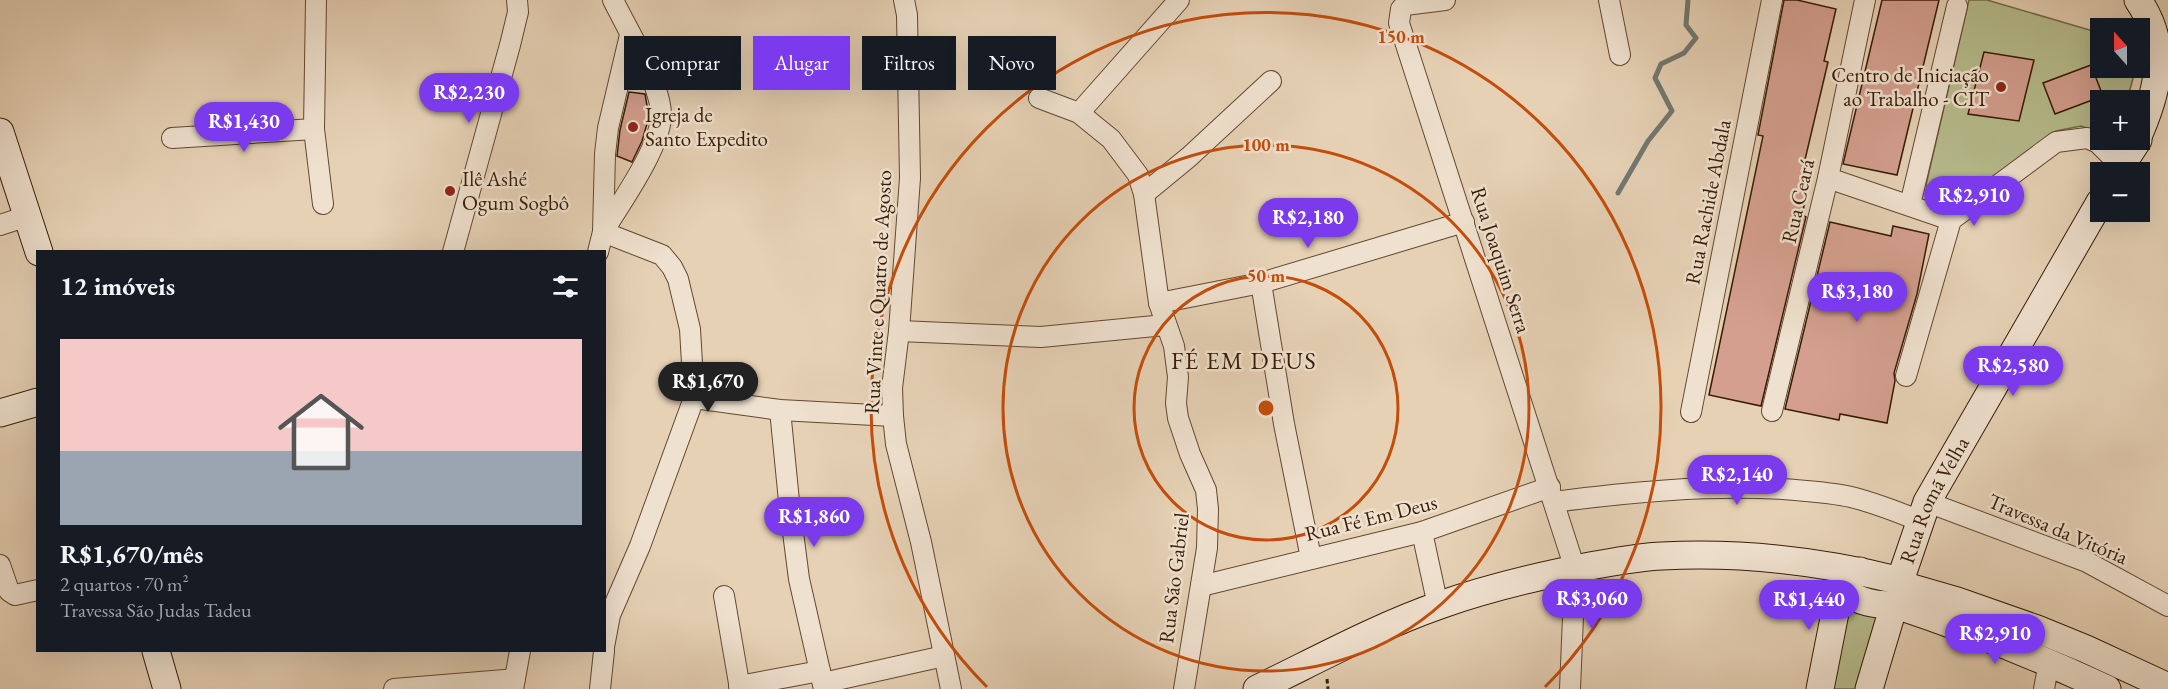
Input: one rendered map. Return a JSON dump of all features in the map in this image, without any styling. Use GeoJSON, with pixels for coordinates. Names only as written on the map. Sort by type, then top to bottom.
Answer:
{"type":"FeatureCollection","features":[{"type":"Feature","properties":{"kind":"main road"},"geometry":{"type":"LineString","coordinates":[[2138,0],[2154,19],[2162,39],[2164,67],[2157,94],[2150,109]]}},
{"type":"Feature","properties":{"kind":"main road"},"geometry":{"type":"LineString","coordinates":[[2150,122],[2168,97]]}},
{"type":"Feature","properties":{"kind":"main road"},"geometry":{"type":"LineString","coordinates":[[0,132],[38,250]]}},
{"type":"Feature","properties":{"kind":"main road","name":"Rua Romã Velha"},"geometry":{"type":"LineString","coordinates":[[1869,689],[1924,511],[2090,220]]}},
{"type":"Feature","properties":{"kind":"main road"},"geometry":{"type":"LineString","coordinates":[[0,413],[36,403]]}},
{"type":"Feature","properties":{"kind":"main road"},"geometry":{"type":"LineString","coordinates":[[1257,689],[1392,624],[1438,606],[1473,594],[1575,569],[1659,556],[1756,556],[1844,576]]}},
{"type":"Feature","properties":{"kind":"main road"},"geometry":{"type":"LineString","coordinates":[[1844,576],[1846,593],[1854,598],[1883,605],[1899,594],[1957,601],[2037,629],[2168,687]]}},
{"type":"Feature","properties":{"kind":"main road"},"geometry":{"type":"LineString","coordinates":[[1820,689],[1844,576]]}},
{"type":"Feature","properties":{"kind":"main road"},"geometry":{"type":"LineString","coordinates":[[1899,594],[1958,626],[2049,662],[2108,689]]}},
{"type":"Feature","properties":{"kind":"main road"},"geometry":{"type":"LineString","coordinates":[[156,652],[167,689]]}},
{"type":"Feature","properties":{"kind":"street"},"geometry":{"type":"LineString","coordinates":[[316,0],[314,129],[323,204]]}},
{"type":"Feature","properties":{"kind":"street"},"geometry":{"type":"LineString","coordinates":[[454,250],[510,45],[518,12],[517,0]]}},
{"type":"Feature","properties":{"kind":"street"},"geometry":{"type":"LineString","coordinates":[[603,232],[646,159],[661,119],[660,105],[654,85],[613,0]]}},
{"type":"Feature","properties":{"kind":"street","name":"Rua Vinte e Quatro de Agosto"},"geometry":{"type":"LineString","coordinates":[[904,0],[907,15],[910,178],[899,331],[892,388],[893,416],[896,444],[921,542],[951,689]]}},
{"type":"Feature","properties":{"kind":"street"},"geometry":{"type":"LineString","coordinates":[[1079,113],[1179,0]]}},
{"type":"Feature","properties":{"kind":"street","name":"Rua Joaquim Serra"},"geometry":{"type":"LineString","coordinates":[[1445,0],[1410,3],[1401,9],[1398,18],[1575,569],[1570,689]]}},
{"type":"Feature","properties":{"kind":"street"},"geometry":{"type":"LineString","coordinates":[[1609,0],[1620,55]]}},
{"type":"Feature","properties":{"kind":"street","name":"Rua Rachide Abdala"},"geometry":{"type":"LineString","coordinates":[[1691,412],[1772,0]]}},
{"type":"Feature","properties":{"kind":"street","name":"Rua Ceará"},"geometry":{"type":"LineString","coordinates":[[1772,411],[1828,178],[1865,0]]}},
{"type":"Feature","properties":{"kind":"street"},"geometry":{"type":"LineString","coordinates":[[1910,205],[1957,6]]}},
{"type":"Feature","properties":{"kind":"street"},"geometry":{"type":"LineString","coordinates":[[598,250],[603,232],[608,128],[630,35]]}},
{"type":"Feature","properties":{"kind":"street"},"geometry":{"type":"LineString","coordinates":[[1144,194],[1189,157],[1272,81]]}},
{"type":"Feature","properties":{"kind":"street","name":"Rua São Gabriel"},"geometry":{"type":"LineString","coordinates":[[1039,98],[1079,113],[1112,139],[1138,175],[1144,194],[1159,303],[1174,346],[1178,377],[1176,403],[1178,418],[1190,454],[1206,490],[1208,509],[1201,586],[1184,689]]}},
{"type":"Feature","properties":{"kind":"street"},"geometry":{"type":"LineString","coordinates":[[172,138],[314,129]]}},
{"type":"Feature","properties":{"kind":"street"},"geometry":{"type":"LineString","coordinates":[[1906,376],[1951,220],[2056,142],[2090,139]]}},
{"type":"Feature","properties":{"kind":"street"},"geometry":{"type":"LineString","coordinates":[[1828,178],[1951,220]]}},
{"type":"Feature","properties":{"kind":"street"},"geometry":{"type":"LineString","coordinates":[[0,225],[28,216]]}},
{"type":"Feature","properties":{"kind":"street"},"geometry":{"type":"LineString","coordinates":[[1159,303],[1261,283],[1464,222]]}},
{"type":"Feature","properties":{"kind":"street"},"geometry":{"type":"LineString","coordinates":[[603,232],[662,255],[672,267],[678,279],[690,329],[694,398],[640,546],[610,615],[606,638]]}},
{"type":"Feature","properties":{"kind":"street"},"geometry":{"type":"LineString","coordinates":[[1261,283],[1284,424],[1311,558]]}},
{"type":"Feature","properties":{"kind":"street"},"geometry":{"type":"LineString","coordinates":[[899,331],[1041,337],[1165,325]]}},
{"type":"Feature","properties":{"kind":"street"},"geometry":{"type":"LineString","coordinates":[[694,398],[780,410],[893,416]]}},
{"type":"Feature","properties":{"kind":"street"},"geometry":{"type":"LineString","coordinates":[[780,410],[800,579],[822,681]]}},
{"type":"Feature","properties":{"kind":"street","name":"Rua Fé Em Deus"},"geometry":{"type":"LineString","coordinates":[[1201,586],[1422,532],[1552,494],[1746,487],[1801,490],[1924,511]]}},
{"type":"Feature","properties":{"kind":"street","name":"Travessa da Vitória"},"geometry":{"type":"LineString","coordinates":[[1924,511],[2087,562],[2168,606]]}},
{"type":"Feature","properties":{"kind":"street"},"geometry":{"type":"LineString","coordinates":[[1422,532],[1438,606]]}},
{"type":"Feature","properties":{"kind":"street"},"geometry":{"type":"LineString","coordinates":[[0,565],[9,591],[15,595],[36,590]]}},
{"type":"Feature","properties":{"kind":"street"},"geometry":{"type":"LineString","coordinates":[[724,596],[739,687],[822,681],[944,656]]}},
{"type":"Feature","properties":{"kind":"street"},"geometry":{"type":"LineString","coordinates":[[394,689],[514,684],[520,652]]}},
{"type":"Feature","properties":{"kind":"street"},"geometry":{"type":"LineString","coordinates":[[600,689],[604,652]]}},
{"type":"Feature","properties":{"kind":"street"},"geometry":{"type":"LineString","coordinates":[[2044,689],[2049,662]]}},
{"type":"Feature","properties":{"kind":"green space"},"geometry":{"type":"Polygon","coordinates":[[[1969,0],[1987,0],[2090,30],[2090,78],[2133,78],[2130,90],[2090,90],[2090,129],[2081,126],[2056,131],[1953,209],[1942,207],[1934,202],[1926,185],[1969,0]]]}},
{"type":"Feature","properties":{"kind":"green space"},"geometry":{"type":"Polygon","coordinates":[[[1842,605],[1886,616],[1861,689],[1826,689],[1842,605]]]}},
{"type":"Feature","properties":{"kind":"building"},"geometry":{"type":"Polygon","coordinates":[[[1784,0],[1797,0],[1836,9],[1824,61],[1828,62],[1804,164],[1813,166],[1802,215],[1806,217],[1761,406],[1709,395],[1763,136],[1758,135],[1784,0]]]}},
{"type":"Feature","properties":{"kind":"building"},"geometry":{"type":"Polygon","coordinates":[[[1882,0],[1939,0],[1897,175],[1843,164],[1882,0]]]}},
{"type":"Feature","properties":{"kind":"building","name":"Centro de Iniciação ao Trabalho - CIT"},"geometry":{"type":"Polygon","coordinates":[[[1984,52],[2034,60],[2019,121],[1968,114],[1984,52]]]}},
{"type":"Feature","properties":{"kind":"building"},"geometry":{"type":"Polygon","coordinates":[[[2090,65],[2090,78],[2096,78],[2101,90],[2090,90],[2090,101],[2055,114],[2043,83],[2090,65]]]}},
{"type":"Feature","properties":{"kind":"building","name":"Igreja de Santo Expedito"},"geometry":{"type":"Polygon","coordinates":[[[629,92],[645,94],[649,117],[642,141],[632,162],[617,156],[620,130],[629,92]]]}},
{"type":"Feature","properties":{"kind":"building"},"geometry":{"type":"Polygon","coordinates":[[[1830,222],[1891,236],[1893,226],[1929,234],[1917,294],[1894,373],[1895,381],[1887,423],[1840,414],[1839,420],[1785,409],[1830,222]]]}},
{"type":"Feature","properties":{"kind":"waterway"},"geometry":{"type":"LineString","coordinates":[[1618,193],[1648,141],[1672,111],[1655,78],[1661,64],[1684,53],[1696,38],[1686,25],[1688,0]]}},
{"type":"Feature","properties":{"kind":"place","name":"Centro de Iniciação ao Trabalho - CIT"},"geometry":{"type":"Point","coordinates":[2001,87]}},
{"type":"Feature","properties":{"kind":"place","name":"Igreja de Santo Expedito"},"geometry":{"type":"Point","coordinates":[633,127]}},
{"type":"Feature","properties":{"kind":"place","name":"Ilê Ashé Ogum Sogbô"},"geometry":{"type":"Point","coordinates":[450,191]}},
{"type":"Feature","properties":{"kind":"district","name":"FÉ EM DEUS"},"geometry":{"type":"Point","coordinates":[1244,361]}}]}
